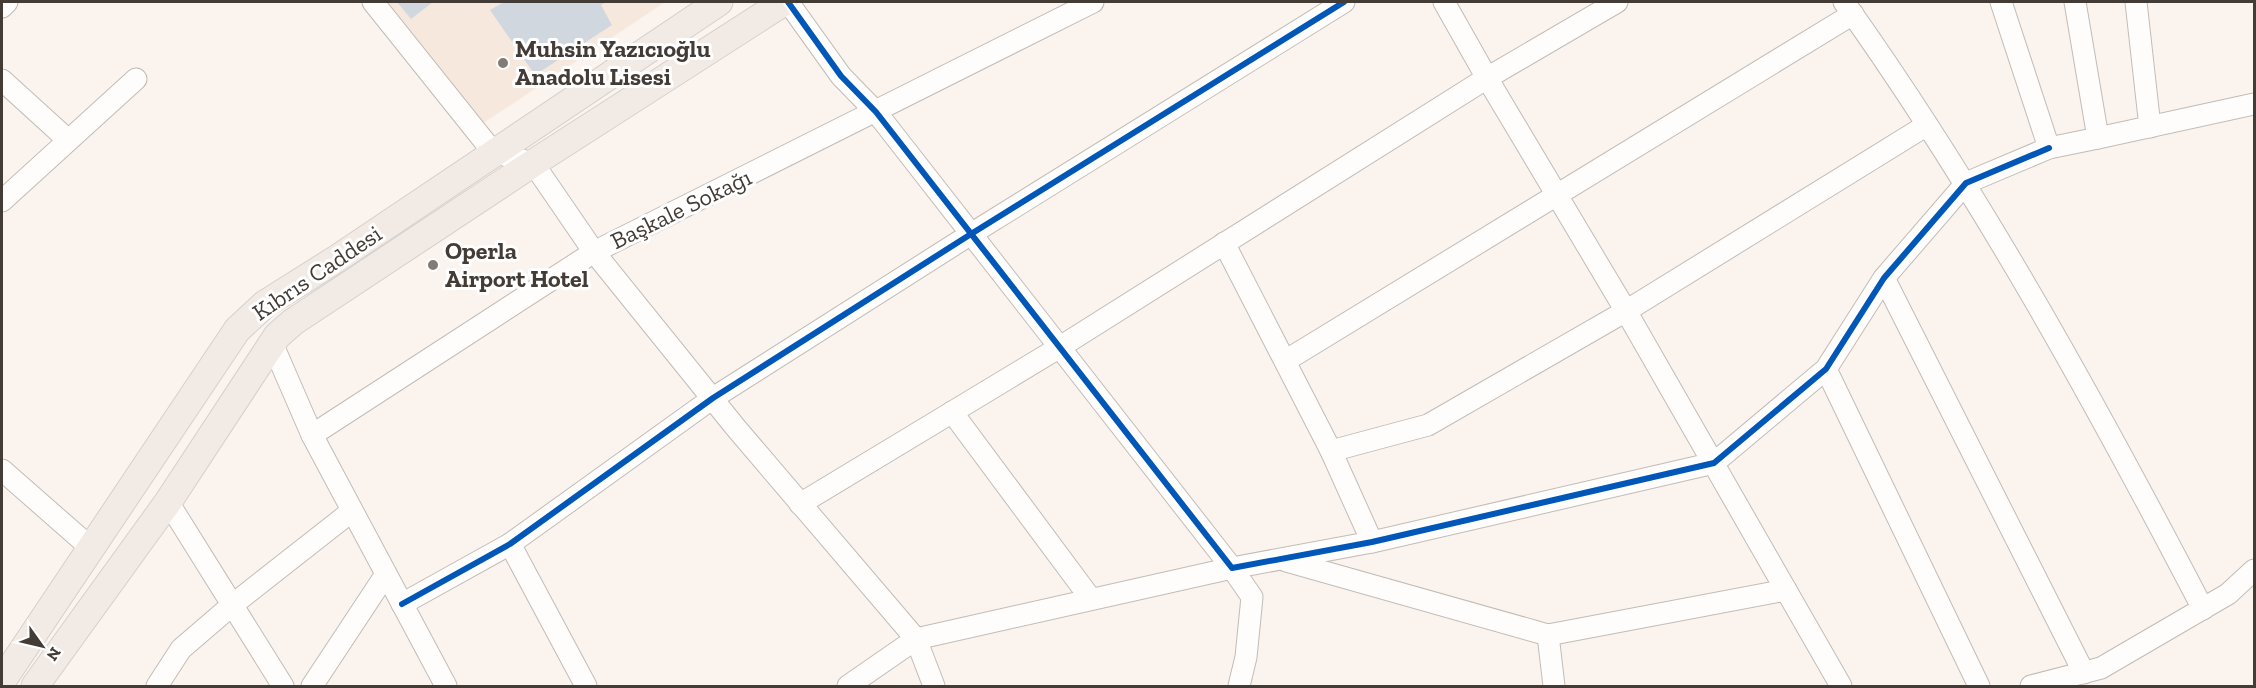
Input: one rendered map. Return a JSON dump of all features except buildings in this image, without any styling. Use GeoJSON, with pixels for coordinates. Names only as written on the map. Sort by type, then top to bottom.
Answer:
{"type":"FeatureCollection","features":[{"type":"Feature","properties":{"kind":"main road","name":"Kıbrıs Caddesi"},"geometry":{"type":"LineString","coordinates":[[4,678],[237,330],[252,315],[265,304],[338,258],[719,2]]}},
{"type":"Feature","properties":{"kind":"main road"},"geometry":{"type":"LineString","coordinates":[[37,686],[168,502],[272,343],[292,322],[786,2]]}},
{"type":"Feature","properties":{"kind":"street"},"geometry":{"type":"LineString","coordinates":[[2,7],[7,2]]}},
{"type":"Feature","properties":{"kind":"street"},"geometry":{"type":"LineString","coordinates":[[373,2],[493,152],[533,164],[594,252],[800,504],[916,639],[934,687]]}},
{"type":"Feature","properties":{"kind":"street"},"geometry":{"type":"LineString","coordinates":[[786,2],[841,76],[876,112],[1232,568],[1252,597],[1246,657],[1239,687]]}},
{"type":"Feature","properties":{"kind":"street","name":"Başkale Sokağı"},"geometry":{"type":"LineString","coordinates":[[312,435],[594,252],[1093,2]]}},
{"type":"Feature","properties":{"kind":"street"},"geometry":{"type":"LineString","coordinates":[[402,604],[510,544],[713,398],[1344,2]]}},
{"type":"Feature","properties":{"kind":"street"},"geometry":{"type":"LineString","coordinates":[[1444,2],[1626,311],[1841,687]]}},
{"type":"Feature","properties":{"kind":"street"},"geometry":{"type":"LineString","coordinates":[[800,504],[1060,347],[1487,78],[1617,2]]}},
{"type":"Feature","properties":{"kind":"street"},"geometry":{"type":"LineString","coordinates":[[2001,2],[2049,148]]}},
{"type":"Feature","properties":{"kind":"street"},"geometry":{"type":"LineString","coordinates":[[2075,2],[2098,138]]}},
{"type":"Feature","properties":{"kind":"street"},"geometry":{"type":"LineString","coordinates":[[2136,2],[2150,127]]}},
{"type":"Feature","properties":{"kind":"street"},"geometry":{"type":"LineString","coordinates":[[1285,361],[1558,195],[1848,8],[1966,183],[2129,467],[2203,609]]}},
{"type":"Feature","properties":{"kind":"street"},"geometry":{"type":"LineString","coordinates":[[2,201],[136,79]]}},
{"type":"Feature","properties":{"kind":"street"},"geometry":{"type":"LineString","coordinates":[[2,80],[68,140]]}},
{"type":"Feature","properties":{"kind":"street"},"geometry":{"type":"LineString","coordinates":[[848,687],[916,639],[1232,568],[1372,542],[1714,463],[1826,369],[1884,278],[1966,183],[2049,148],[2254,104]]}},
{"type":"Feature","properties":{"kind":"street"},"geometry":{"type":"LineString","coordinates":[[1331,451],[1428,425],[1626,311],[1927,125]]}},
{"type":"Feature","properties":{"kind":"street"},"geometry":{"type":"LineString","coordinates":[[1224,243],[1331,451],[1372,542]]}},
{"type":"Feature","properties":{"kind":"street"},"geometry":{"type":"LineString","coordinates":[[1884,278],[2084,673]]}},
{"type":"Feature","properties":{"kind":"street"},"geometry":{"type":"LineString","coordinates":[[272,343],[312,435],[402,604],[438,682]]}},
{"type":"Feature","properties":{"kind":"street"},"geometry":{"type":"LineString","coordinates":[[1826,369],[1979,687]]}},
{"type":"Feature","properties":{"kind":"street"},"geometry":{"type":"LineString","coordinates":[[952,412],[1090,599]]}},
{"type":"Feature","properties":{"kind":"street"},"geometry":{"type":"LineString","coordinates":[[2,470],[91,548]]}},
{"type":"Feature","properties":{"kind":"street"},"geometry":{"type":"LineString","coordinates":[[168,502],[281,685]]}},
{"type":"Feature","properties":{"kind":"street"},"geometry":{"type":"LineString","coordinates":[[157,687],[181,649],[231,606],[352,511]]}},
{"type":"Feature","properties":{"kind":"street"},"geometry":{"type":"LineString","coordinates":[[510,544],[586,687]]}},
{"type":"Feature","properties":{"kind":"street"},"geometry":{"type":"LineString","coordinates":[[1279,559],[1548,635],[1786,590]]}},
{"type":"Feature","properties":{"kind":"street"},"geometry":{"type":"LineString","coordinates":[[2031,687],[2101,668],[2228,594],[2254,570]]}},
{"type":"Feature","properties":{"kind":"street"},"geometry":{"type":"LineString","coordinates":[[312,687],[386,574]]}},
{"type":"Feature","properties":{"kind":"street"},"geometry":{"type":"LineString","coordinates":[[1548,635],[1554,687]]}},
{"type":"Feature","properties":{"kind":"street"},"geometry":{"type":"LineString","coordinates":[[4,678],[37,686]]}},
{"type":"Feature","properties":{"kind":"shaded area","name":"Muhsin Yazıcıoğlu Anadolu Lisesi"},"geometry":{"type":"Polygon","coordinates":[[[384,2],[665,2],[482,124],[384,2]]]}},
{"type":"Feature","properties":{"kind":"cycle path"},"geometry":{"type":"LineString","coordinates":[[788,2],[841,76],[876,112],[1232,568],[1372,542],[1714,463],[1826,369],[1884,278],[1966,183],[2049,148]]}},
{"type":"Feature","properties":{"kind":"cycle path"},"geometry":{"type":"LineString","coordinates":[[402,604],[510,544],[713,398],[1344,2]]}},
{"type":"Feature","properties":{"kind":"place","name":"Muhsin Yazıcıoğlu Anadolu Lisesi"},"geometry":{"type":"Point","coordinates":[503,63]}},
{"type":"Feature","properties":{"kind":"place","name":"Operla Airport Hotel"},"geometry":{"type":"Point","coordinates":[433,265]}}]}
